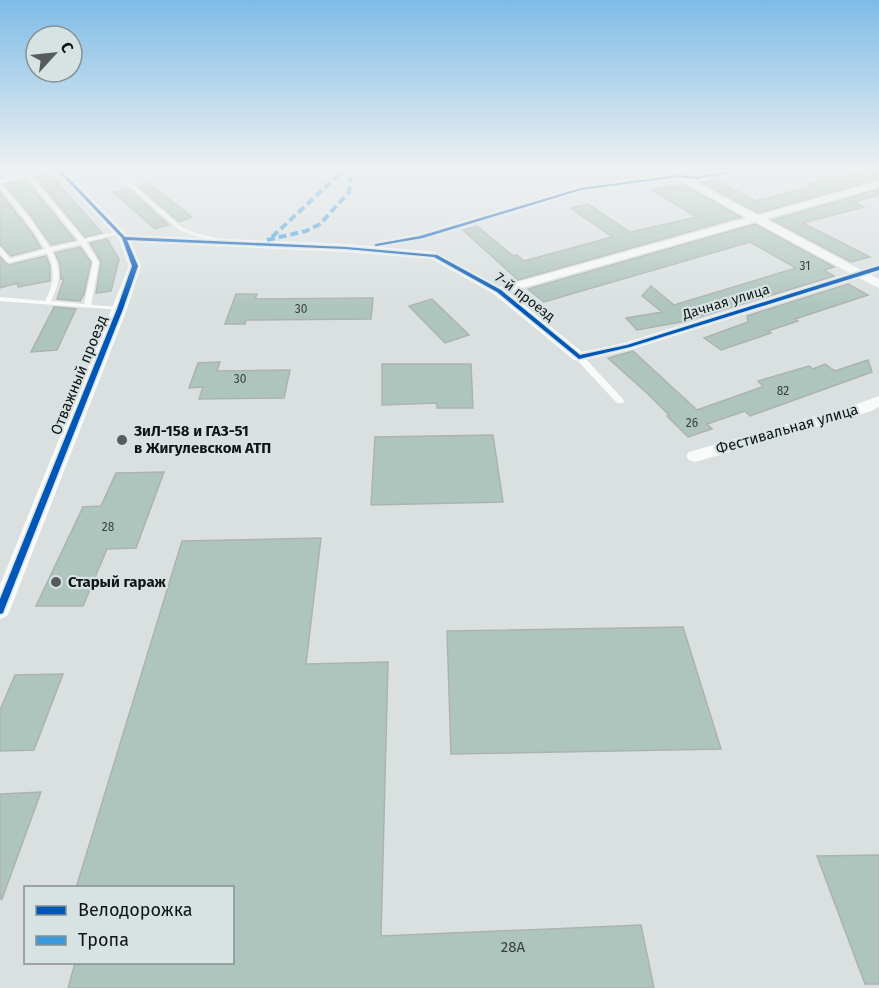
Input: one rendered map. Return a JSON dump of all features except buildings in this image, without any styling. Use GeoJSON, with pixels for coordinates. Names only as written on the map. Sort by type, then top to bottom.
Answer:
{"type":"FeatureCollection","features":[{"type":"Feature","properties":{"kind":"street","name":"Отважный проезд"},"geometry":{"type":"LineString","coordinates":[[0,610],[135,266],[121,235],[102,215]]}},
{"type":"Feature","properties":{"kind":"street"},"geometry":{"type":"LineString","coordinates":[[121,235],[346,248],[421,237],[494,215]]}},
{"type":"Feature","properties":{"kind":"street"},"geometry":{"type":"LineString","coordinates":[[749,215],[879,284]]}},
{"type":"Feature","properties":{"kind":"street"},"geometry":{"type":"LineString","coordinates":[[499,291],[770,215]]}},
{"type":"Feature","properties":{"kind":"street","name":"7-й проезд"},"geometry":{"type":"LineString","coordinates":[[346,248],[435,256],[499,291],[579,357]]}},
{"type":"Feature","properties":{"kind":"street","name":"Дачная улица"},"geometry":{"type":"LineString","coordinates":[[579,357],[628,346],[879,268]]}},
{"type":"Feature","properties":{"kind":"street","name":"Фестивальная улица"},"geometry":{"type":"LineString","coordinates":[[695,456],[863,408],[879,400]]}},
{"type":"Feature","properties":{"kind":"lane"},"geometry":{"type":"LineString","coordinates":[[24,215],[50,250],[56,272],[56,282],[47,303]]}},
{"type":"Feature","properties":{"kind":"lane"},"geometry":{"type":"LineString","coordinates":[[61,215],[96,262],[87,306]]}},
{"type":"Feature","properties":{"kind":"lane"},"geometry":{"type":"LineString","coordinates":[[165,215],[181,229],[225,241]]}},
{"type":"Feature","properties":{"kind":"lane"},"geometry":{"type":"LineString","coordinates":[[0,249],[8,261],[121,235]]}},
{"type":"Feature","properties":{"kind":"lane"},"geometry":{"type":"LineString","coordinates":[[0,299],[120,309]]}},
{"type":"Feature","properties":{"kind":"lane"},"geometry":{"type":"LineString","coordinates":[[579,357],[620,401]]}},
{"type":"Feature","properties":{"kind":"marked path"},"geometry":{"type":"LineString","coordinates":[[272,237],[296,215]]}},
{"type":"Feature","properties":{"kind":"marked path"},"geometry":{"type":"LineString","coordinates":[[267,240],[306,231],[320,224],[328,215]]}},
{"type":"Feature","properties":{"kind":"cycle path"},"geometry":{"type":"LineString","coordinates":[[0,610],[135,266],[124,238],[102,215]]}},
{"type":"Feature","properties":{"kind":"cycle path"},"geometry":{"type":"LineString","coordinates":[[376,245],[421,237],[494,215]]}},
{"type":"Feature","properties":{"kind":"cycle path"},"geometry":{"type":"LineString","coordinates":[[124,238],[346,248],[435,256],[499,291],[579,357],[628,346],[879,268]]}},
{"type":"Feature","properties":{"kind":"place","name":"ЗиЛ-158 и ГАЗ-51 в Жигулевском АТП"},"geometry":{"type":"Point","coordinates":[122,440]}},
{"type":"Feature","properties":{"kind":"place","name":"Старый гараж"},"geometry":{"type":"Point","coordinates":[56,582]}}]}
